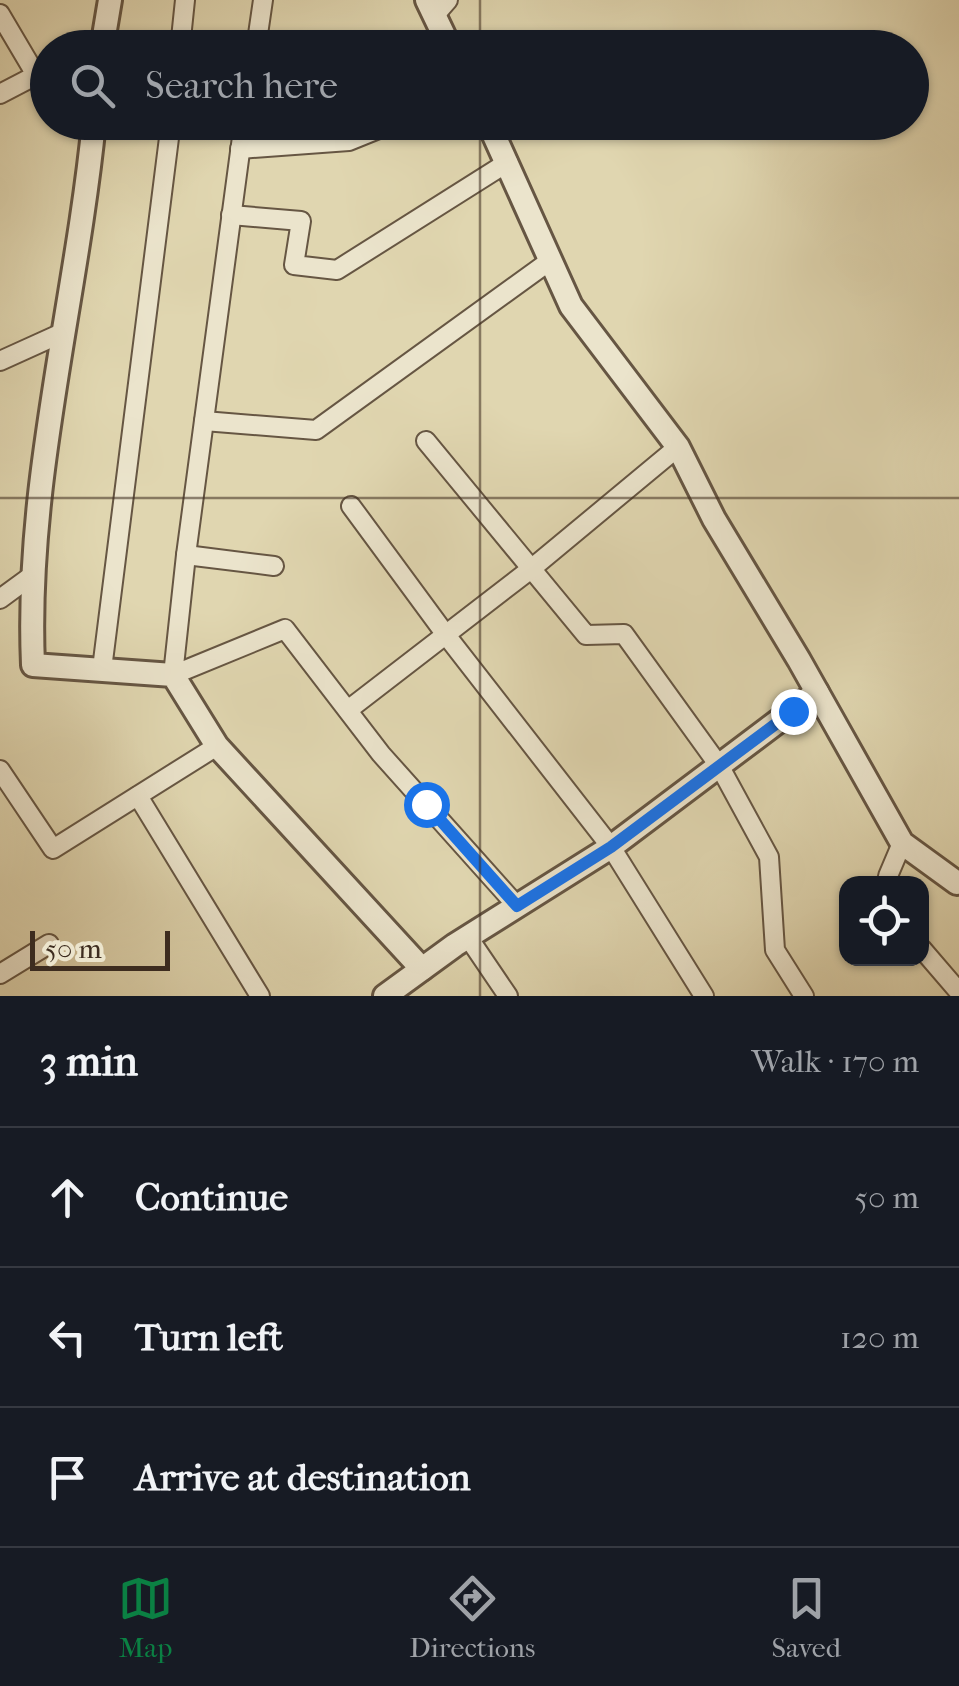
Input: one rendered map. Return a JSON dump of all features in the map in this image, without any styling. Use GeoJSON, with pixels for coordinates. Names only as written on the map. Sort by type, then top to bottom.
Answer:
{"type":"FeatureCollection","features":[{"type":"Feature","properties":{"kind":"street"},"geometry":{"type":"LineString","coordinates":[[102,30],[110,0]]}},
{"type":"Feature","properties":{"kind":"street"},"geometry":{"type":"LineString","coordinates":[[182,30],[186,0]]}},
{"type":"Feature","properties":{"kind":"street"},"geometry":{"type":"LineString","coordinates":[[259,30],[263,0]]}},
{"type":"Feature","properties":{"kind":"street"},"geometry":{"type":"LineString","coordinates":[[437,5],[445,30]]}},
{"type":"Feature","properties":{"kind":"street"},"geometry":{"type":"LineString","coordinates":[[0,14],[30,55]]}},
{"type":"Feature","properties":{"kind":"street"},"geometry":{"type":"LineString","coordinates":[[0,94],[30,78]]}},
{"type":"Feature","properties":{"kind":"street"},"geometry":{"type":"LineString","coordinates":[[92,140],[85,213],[45,434],[30,614],[33,665],[173,675],[284,630],[380,754],[517,906]]}},
{"type":"Feature","properties":{"kind":"street"},"geometry":{"type":"LineString","coordinates":[[102,669],[170,140]]}},
{"type":"Feature","properties":{"kind":"street"},"geometry":{"type":"LineString","coordinates":[[241,140],[173,675],[217,746],[422,969]]}},
{"type":"Feature","properties":{"kind":"street"},"geometry":{"type":"LineString","coordinates":[[240,149],[354,140]]}},
{"type":"Feature","properties":{"kind":"street"},"geometry":{"type":"LineString","coordinates":[[497,140],[571,306],[678,447],[714,519],[818,692],[902,843],[958,884]]}},
{"type":"Feature","properties":{"kind":"street"},"geometry":{"type":"LineString","coordinates":[[230,215],[301,221],[294,265],[337,270],[508,162]]}},
{"type":"Feature","properties":{"kind":"street"},"geometry":{"type":"LineString","coordinates":[[204,421],[316,430],[551,260]]}},
{"type":"Feature","properties":{"kind":"street"},"geometry":{"type":"LineString","coordinates":[[0,361],[64,332]]}},
{"type":"Feature","properties":{"kind":"street"},"geometry":{"type":"LineString","coordinates":[[426,441],[586,635],[624,634],[720,766],[769,857],[775,950],[804,996]]}},
{"type":"Feature","properties":{"kind":"street"},"geometry":{"type":"LineString","coordinates":[[348,710],[531,568],[678,447]]}},
{"type":"Feature","properties":{"kind":"street"},"geometry":{"type":"LineString","coordinates":[[351,506],[611,847],[704,996]]}},
{"type":"Feature","properties":{"kind":"street"},"geometry":{"type":"LineString","coordinates":[[186,555],[274,566]]}},
{"type":"Feature","properties":{"kind":"street"},"geometry":{"type":"LineString","coordinates":[[2,592],[34,574]]}},
{"type":"Feature","properties":{"kind":"street"},"geometry":{"type":"LineString","coordinates":[[385,996],[468,937],[611,847],[818,692]]}},
{"type":"Feature","properties":{"kind":"street"},"geometry":{"type":"LineString","coordinates":[[0,770],[53,850],[217,746]]}},
{"type":"Feature","properties":{"kind":"street"},"geometry":{"type":"LineString","coordinates":[[138,796],[260,996]]}},
{"type":"Feature","properties":{"kind":"street"},"geometry":{"type":"LineString","coordinates":[[888,876],[902,843]]}},
{"type":"Feature","properties":{"kind":"street"},"geometry":{"type":"LineString","coordinates":[[468,937],[508,996]]}},
{"type":"Feature","properties":{"kind":"street"},"geometry":{"type":"LineString","coordinates":[[0,974],[48,944]]}},
{"type":"Feature","properties":{"kind":"street"},"geometry":{"type":"LineString","coordinates":[[929,958],[959,992]]}},
{"type":"Feature","properties":{"kind":"route"},"geometry":{"type":"LineString","coordinates":[[426,804],[517,906],[611,847],[793,711]]}}]}
